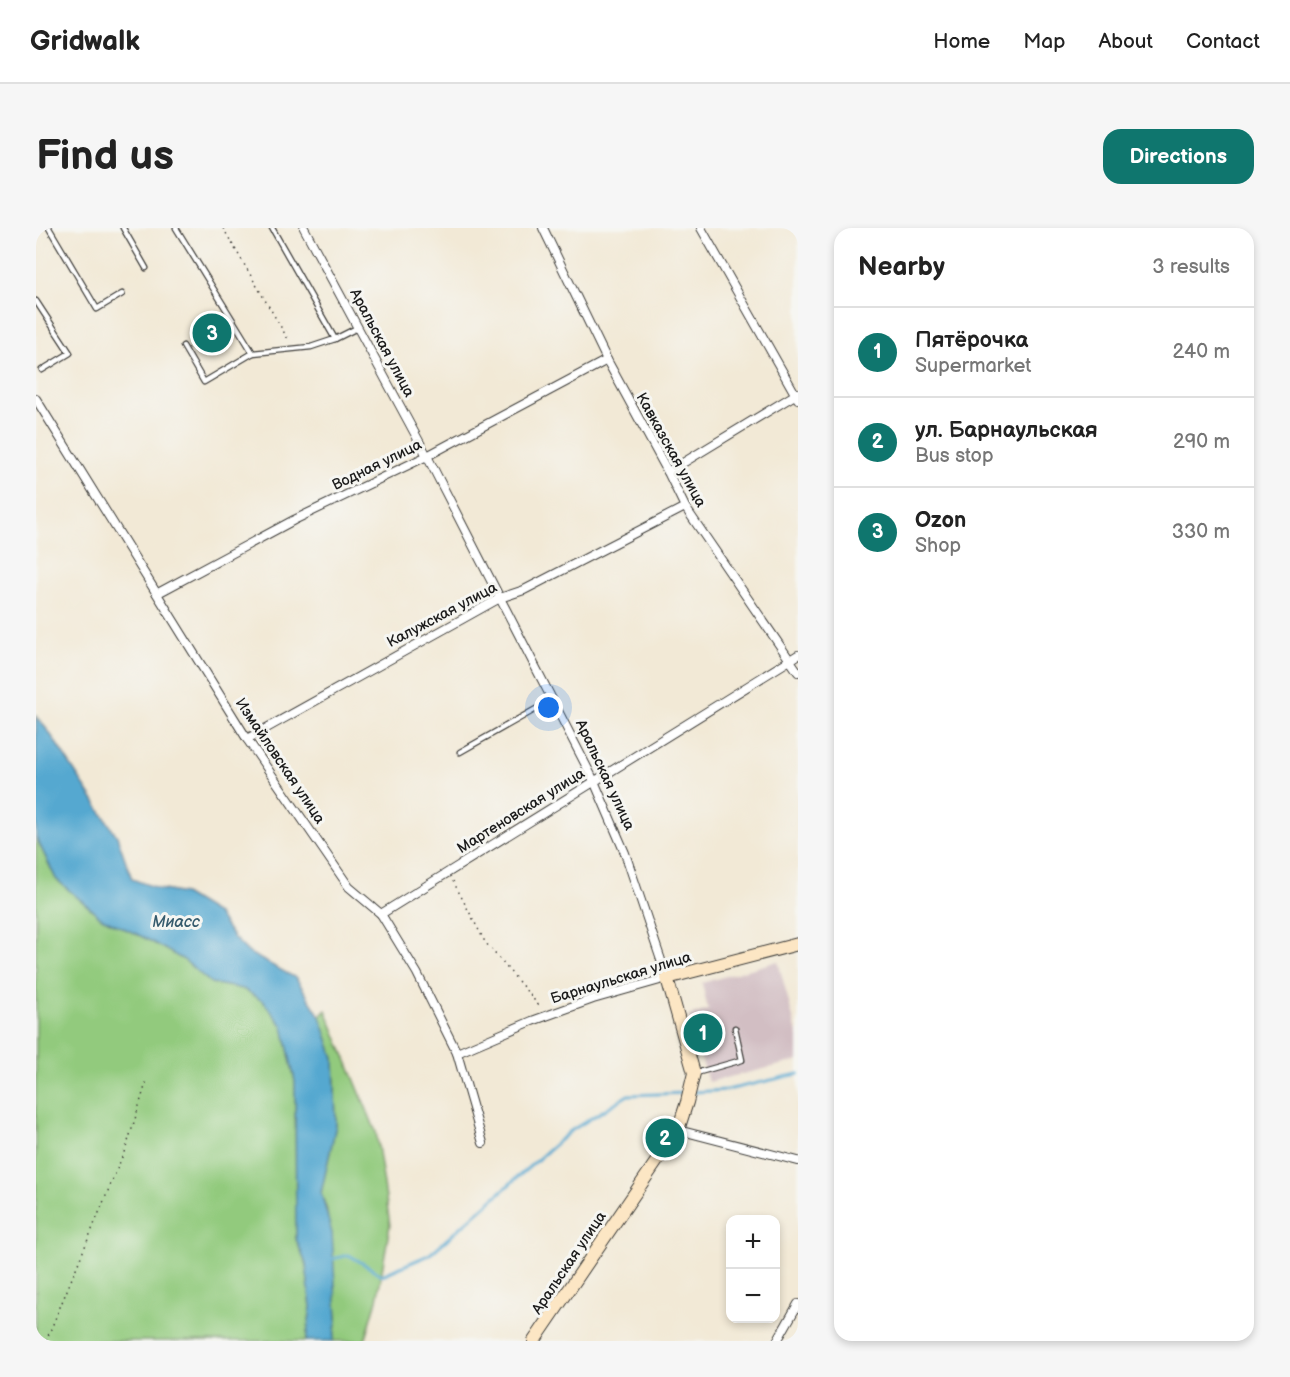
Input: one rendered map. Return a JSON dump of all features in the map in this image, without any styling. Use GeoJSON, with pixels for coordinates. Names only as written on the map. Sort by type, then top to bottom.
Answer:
{"type":"FeatureCollection","features":[{"type":"Feature","properties":{"kind":"street","name":"Аральская улица"},"geometry":{"type":"LineString","coordinates":[[304,228],[427,456],[594,781],[625,853],[667,978],[693,1077],[678,1130],[534,1341]]}},
{"type":"Feature","properties":{"kind":"street","name":"Кавказская улица"},"geometry":{"type":"LineString","coordinates":[[543,228],[607,360],[685,507],[794,658],[798,672]]}},
{"type":"Feature","properties":{"kind":"street"},"geometry":{"type":"LineString","coordinates":[[668,472],[797,395],[701,228]]}},
{"type":"Feature","properties":{"kind":"street","name":"Водная улица"},"geometry":{"type":"LineString","coordinates":[[158,593],[294,520],[427,456],[607,360]]}},
{"type":"Feature","properties":{"kind":"street","name":"Измайловская улица"},"geometry":{"type":"LineString","coordinates":[[36,399],[247,739],[349,887],[381,914],[417,973],[457,1053],[483,1143]]}},
{"type":"Feature","properties":{"kind":"street","name":"Калужская улица"},"geometry":{"type":"LineString","coordinates":[[247,739],[500,598],[524,590],[685,507]]}},
{"type":"Feature","properties":{"kind":"street","name":"Мартеновская улица"},"geometry":{"type":"LineString","coordinates":[[381,914],[794,658]]}},
{"type":"Feature","properties":{"kind":"street","name":"Барнаульская улица"},"geometry":{"type":"LineString","coordinates":[[457,1053],[593,999],[798,944]]}},
{"type":"Feature","properties":{"kind":"street"},"geometry":{"type":"LineString","coordinates":[[678,1130],[798,1161]]}},
{"type":"Feature","properties":{"kind":"street"},"geometry":{"type":"LineString","coordinates":[[777,1341],[798,1304]]}},
{"type":"Feature","properties":{"kind":"lane"},"geometry":{"type":"LineString","coordinates":[[49,228],[97,309],[122,294]]}},
{"type":"Feature","properties":{"kind":"lane"},"geometry":{"type":"LineString","coordinates":[[123,228],[146,268]]}},
{"type":"Feature","properties":{"kind":"lane"},"geometry":{"type":"LineString","coordinates":[[176,228],[253,353]]}},
{"type":"Feature","properties":{"kind":"lane"},"geometry":{"type":"LineString","coordinates":[[272,228],[335,339]]}},
{"type":"Feature","properties":{"kind":"lane"},"geometry":{"type":"LineString","coordinates":[[36,301],[70,353],[42,370]]}},
{"type":"Feature","properties":{"kind":"lane"},"geometry":{"type":"LineString","coordinates":[[183,345],[204,382],[253,353],[310,347],[335,339],[357,328]]}},
{"type":"Feature","properties":{"kind":"lane"},"geometry":{"type":"LineString","coordinates":[[460,752],[552,699]]}},
{"type":"Feature","properties":{"kind":"lane"},"geometry":{"type":"LineString","coordinates":[[693,1077],[742,1060],[735,1029]]}},
{"type":"Feature","properties":{"kind":"path"},"geometry":{"type":"LineString","coordinates":[[223,228],[294,349]]}},
{"type":"Feature","properties":{"kind":"path"},"geometry":{"type":"LineString","coordinates":[[448,872],[485,942],[548,1016]]}},
{"type":"Feature","properties":{"kind":"path"},"geometry":{"type":"LineString","coordinates":[[46,1341],[127,1145],[147,1080]]}},
{"type":"Feature","properties":{"kind":"shaded area"},"geometry":{"type":"Polygon","coordinates":[[[778,961],[798,1037],[798,1061],[708,1082],[689,1016],[708,1010],[702,983],[778,961]]]}},
{"type":"Feature","properties":{"kind":"green space"},"geometry":{"type":"Polygon","coordinates":[[[36,837],[56,879],[102,918],[145,938],[184,960],[211,983],[243,989],[263,1001],[283,1026],[295,1081],[296,1239],[306,1264],[311,1307],[306,1341],[36,1341],[36,837]]]}},
{"type":"Feature","properties":{"kind":"green space"},"geometry":{"type":"Polygon","coordinates":[[[326,1010],[376,1132],[390,1225],[377,1300],[365,1341],[333,1341],[337,1319],[327,1210],[321,1193],[336,1125],[334,1059],[320,1016],[326,1010]]]}},
{"type":"Feature","properties":{"kind":"water","name":"Миасс"},"geometry":{"type":"Polygon","coordinates":[[[36,716],[49,732],[117,836],[132,879],[159,889],[184,894],[217,914],[234,938],[249,953],[296,978],[320,1016],[334,1058],[336,1125],[321,1193],[332,1233],[337,1319],[333,1341],[306,1341],[311,1307],[306,1264],[296,1239],[295,1081],[283,1026],[263,1001],[243,989],[211,983],[184,960],[145,938],[102,918],[56,879],[36,837],[36,716]]]}},
{"type":"Feature","properties":{"kind":"waterway"},"geometry":{"type":"LineString","coordinates":[[694,1092],[727,1090],[798,1074]]}},
{"type":"Feature","properties":{"kind":"waterway"},"geometry":{"type":"LineString","coordinates":[[332,1259],[349,1255],[382,1275],[429,1255],[569,1132],[628,1095],[687,1093]]}},
{"type":"Feature","properties":{"kind":"place","name":"Ozon"},"geometry":{"type":"Point","coordinates":[212,333]}},
{"type":"Feature","properties":{"kind":"place","name":"Пятёрочка"},"geometry":{"type":"Point","coordinates":[703,1033]}},
{"type":"Feature","properties":{"kind":"place","name":"ул. Барнаульская"},"geometry":{"type":"Point","coordinates":[665,1138]}}]}
